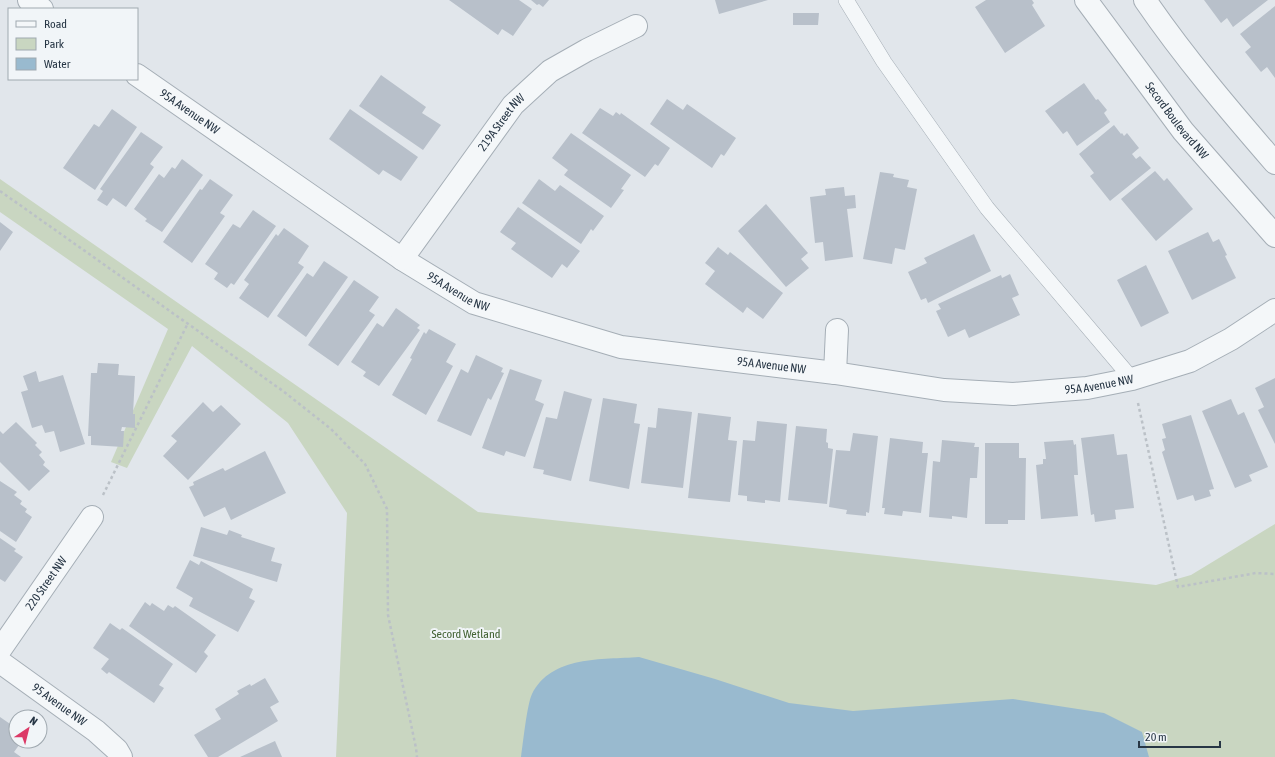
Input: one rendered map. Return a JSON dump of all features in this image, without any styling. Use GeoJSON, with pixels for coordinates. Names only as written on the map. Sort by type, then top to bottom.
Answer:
{"type":"FeatureCollection","features":[{"type":"Feature","properties":{"kind":"street"},"geometry":{"type":"LineString","coordinates":[[29,0],[41,8]]}},
{"type":"Feature","properties":{"kind":"street","name":"Secord Boulevard NW"},"geometry":{"type":"LineString","coordinates":[[1086,0],[1183,131],[1275,236]]}},
{"type":"Feature","properties":{"kind":"street"},"geometry":{"type":"LineString","coordinates":[[1146,0],[1162,25],[1233,114],[1275,163]]}},
{"type":"Feature","properties":{"kind":"street","name":"219A Street NW"},"geometry":{"type":"LineString","coordinates":[[402,259],[513,105],[550,71],[587,50],[636,26]]}},
{"type":"Feature","properties":{"kind":"street","name":"95A Avenue NW"},"geometry":{"type":"LineString","coordinates":[[138,76],[402,259],[474,303],[621,347],[835,373],[944,390],[1013,394],[1087,388],[1132,379],[1190,361],[1231,339],[1275,310]]}},
{"type":"Feature","properties":{"kind":"street"},"geometry":{"type":"LineString","coordinates":[[835,373],[837,330]]}},
{"type":"Feature","properties":{"kind":"street","name":"220 Street NW"},"geometry":{"type":"LineString","coordinates":[[0,650],[92,517]]}},
{"type":"Feature","properties":{"kind":"street","name":"95 Avenue NW"},"geometry":{"type":"LineString","coordinates":[[0,662],[96,731],[119,753]]}},
{"type":"Feature","properties":{"kind":"lane"},"geometry":{"type":"LineString","coordinates":[[846,0],[884,62],[987,208],[1132,379]]}},
{"type":"Feature","properties":{"kind":"path"},"geometry":{"type":"LineString","coordinates":[[0,191],[283,391],[331,429],[365,464],[388,509],[388,615],[416,748],[416,757]]}},
{"type":"Feature","properties":{"kind":"path"},"geometry":{"type":"LineString","coordinates":[[92,517],[188,323]]}},
{"type":"Feature","properties":{"kind":"path"},"geometry":{"type":"LineString","coordinates":[[1132,379],[1178,588],[1256,573],[1275,574]]}},
{"type":"Feature","properties":{"kind":"green space","name":"Secord Wetland"},"geometry":{"type":"Polygon","coordinates":[[[0,179],[478,512],[1156,585],[1191,575],[1275,524],[1275,757],[336,757],[347,513],[288,423],[192,346],[127,468],[111,462],[168,329],[0,212],[0,179]]]}},
{"type":"Feature","properties":{"kind":"water"},"geometry":{"type":"Polygon","coordinates":[[[639,657],[715,679],[789,703],[853,711],[1013,699],[1104,713],[1142,732],[1149,757],[521,757],[530,699],[541,681],[552,672],[579,662],[639,657]]]}},
{"type":"Feature","properties":{"kind":"building"},"geometry":{"type":"Polygon","coordinates":[[[449,0],[519,0],[532,9],[513,36],[502,29],[498,35],[449,0]]]}},
{"type":"Feature","properties":{"kind":"building"},"geometry":{"type":"Polygon","coordinates":[[[531,0],[549,0],[543,7],[539,4],[537,5],[531,0]]]}},
{"type":"Feature","properties":{"kind":"building"},"geometry":{"type":"Polygon","coordinates":[[[715,0],[768,0],[719,14],[715,0]]]}},
{"type":"Feature","properties":{"kind":"building"},"geometry":{"type":"Polygon","coordinates":[[[986,0],[1032,0],[1034,3],[1032,5],[1045,26],[1005,53],[975,7],[986,0]]]}},
{"type":"Feature","properties":{"kind":"building"},"geometry":{"type":"Polygon","coordinates":[[[1204,0],[1268,0],[1233,27],[1227,18],[1221,23],[1204,0]]]}},
{"type":"Feature","properties":{"kind":"building"},"geometry":{"type":"Polygon","coordinates":[[[1275,6],[1275,78],[1267,67],[1261,72],[1245,52],[1251,47],[1240,34],[1275,6]]]}},
{"type":"Feature","properties":{"kind":"building"},"geometry":{"type":"Polygon","coordinates":[[[793,13],[819,13],[818,25],[793,25],[793,13]]]}},
{"type":"Feature","properties":{"kind":"building"},"geometry":{"type":"Polygon","coordinates":[[[381,75],[426,107],[422,113],[441,125],[423,150],[359,106],[381,75]]]}},
{"type":"Feature","properties":{"kind":"building"},"geometry":{"type":"Polygon","coordinates":[[[1084,83],[1096,100],[1098,99],[1107,110],[1104,113],[1110,122],[1077,146],[1067,131],[1063,134],[1045,111],[1084,83]]]}},
{"type":"Feature","properties":{"kind":"building"},"geometry":{"type":"Polygon","coordinates":[[[667,99],[683,110],[687,104],[736,138],[724,156],[721,154],[712,168],[650,124],[667,99]]]}},
{"type":"Feature","properties":{"kind":"building"},"geometry":{"type":"Polygon","coordinates":[[[600,108],[613,116],[616,112],[620,115],[621,113],[670,148],[658,166],[655,164],[645,177],[582,133],[600,108]]]}},
{"type":"Feature","properties":{"kind":"building"},"geometry":{"type":"Polygon","coordinates":[[[112,109],[137,127],[95,190],[63,168],[94,124],[99,127],[112,109]]]}},
{"type":"Feature","properties":{"kind":"building"},"geometry":{"type":"Polygon","coordinates":[[[350,109],[418,157],[401,181],[383,170],[379,175],[329,139],[350,109]]]}},
{"type":"Feature","properties":{"kind":"building"},"geometry":{"type":"Polygon","coordinates":[[[1114,125],[1124,136],[1127,133],[1139,148],[1132,154],[1136,159],[1140,156],[1151,168],[1110,201],[1090,176],[1094,173],[1079,154],[1114,125]]]}},
{"type":"Feature","properties":{"kind":"building"},"geometry":{"type":"Polygon","coordinates":[[[141,132],[163,147],[150,164],[154,167],[126,207],[113,198],[107,206],[97,200],[103,191],[100,189],[141,132]]]}},
{"type":"Feature","properties":{"kind":"building"},"geometry":{"type":"Polygon","coordinates":[[[571,133],[631,175],[621,189],[624,190],[611,208],[564,175],[568,170],[552,158],[571,133]]]}},
{"type":"Feature","properties":{"kind":"building"},"geometry":{"type":"Polygon","coordinates":[[[182,159],[203,175],[162,232],[145,221],[147,219],[134,209],[159,174],[164,178],[172,167],[175,169],[182,159]]]}},
{"type":"Feature","properties":{"kind":"building"},"geometry":{"type":"Polygon","coordinates":[[[1155,171],[1164,181],[1167,178],[1193,209],[1156,241],[1121,199],[1155,171]]]}},
{"type":"Feature","properties":{"kind":"building"},"geometry":{"type":"Polygon","coordinates":[[[880,172],[894,174],[893,177],[909,180],[907,187],[917,189],[905,250],[895,248],[892,264],[863,259],[880,172]]]}},
{"type":"Feature","properties":{"kind":"building"},"geometry":{"type":"Polygon","coordinates":[[[210,179],[233,195],[220,213],[225,216],[192,263],[163,242],[200,189],[202,190],[210,179]]]}},
{"type":"Feature","properties":{"kind":"building"},"geometry":{"type":"Polygon","coordinates":[[[539,179],[555,191],[560,185],[604,216],[593,231],[591,229],[581,244],[522,203],[539,179]]]}},
{"type":"Feature","properties":{"kind":"building"},"geometry":{"type":"Polygon","coordinates":[[[844,187],[845,196],[855,195],[856,208],[847,209],[853,257],[825,261],[823,242],[815,243],[810,197],[826,195],[825,189],[844,187]]]}},
{"type":"Feature","properties":{"kind":"building"},"geometry":{"type":"Polygon","coordinates":[[[766,204],[808,253],[801,259],[809,268],[786,287],[738,231],[766,204]]]}},
{"type":"Feature","properties":{"kind":"building"},"geometry":{"type":"Polygon","coordinates":[[[518,207],[580,251],[567,268],[562,264],[552,278],[511,249],[516,243],[500,232],[518,207]]]}},
{"type":"Feature","properties":{"kind":"building"},"geometry":{"type":"Polygon","coordinates":[[[253,210],[276,226],[234,285],[231,283],[227,288],[214,279],[218,273],[205,264],[233,224],[240,228],[253,210]]]}},
{"type":"Feature","properties":{"kind":"building"},"geometry":{"type":"Polygon","coordinates":[[[0,222],[13,232],[0,251],[0,222]]]}},
{"type":"Feature","properties":{"kind":"building"},"geometry":{"type":"Polygon","coordinates":[[[284,228],[309,246],[298,263],[304,267],[268,318],[239,298],[249,284],[244,280],[276,234],[278,236],[284,228]]]}},
{"type":"Feature","properties":{"kind":"building"},"geometry":{"type":"Polygon","coordinates":[[[1208,232],[1213,242],[1219,239],[1227,255],[1225,256],[1236,278],[1192,300],[1168,251],[1208,232]]]}},
{"type":"Feature","properties":{"kind":"building"},"geometry":{"type":"Polygon","coordinates":[[[974,234],[991,271],[928,303],[926,298],[921,300],[908,272],[927,263],[924,258],[974,234]]]}},
{"type":"Feature","properties":{"kind":"building"},"geometry":{"type":"Polygon","coordinates":[[[718,247],[728,255],[730,252],[783,293],[763,319],[747,307],[743,313],[705,284],[715,271],[705,263],[718,247]]]}},
{"type":"Feature","properties":{"kind":"building"},"geometry":{"type":"Polygon","coordinates":[[[324,261],[348,277],[306,337],[277,316],[307,273],[313,277],[324,261]]]}},
{"type":"Feature","properties":{"kind":"building"},"geometry":{"type":"Polygon","coordinates":[[[1146,265],[1169,313],[1141,327],[1117,280],[1146,265]]]}},
{"type":"Feature","properties":{"kind":"building"},"geometry":{"type":"Polygon","coordinates":[[[1010,274],[1019,295],[1012,298],[1020,315],[969,338],[965,329],[948,337],[936,311],[941,309],[938,304],[1001,275],[1002,278],[1010,274]]]}},
{"type":"Feature","properties":{"kind":"building"},"geometry":{"type":"Polygon","coordinates":[[[354,280],[379,297],[369,311],[375,315],[338,366],[308,345],[354,280]]]}},
{"type":"Feature","properties":{"kind":"building"},"geometry":{"type":"Polygon","coordinates":[[[396,308],[420,325],[417,328],[420,330],[379,386],[363,376],[366,372],[351,362],[377,323],[383,327],[396,308]]]}},
{"type":"Feature","properties":{"kind":"building"},"geometry":{"type":"Polygon","coordinates":[[[429,329],[456,344],[446,362],[453,366],[426,415],[392,395],[412,359],[410,358],[424,332],[426,334],[429,329]]]}},
{"type":"Feature","properties":{"kind":"building"},"geometry":{"type":"Polygon","coordinates":[[[476,355],[503,368],[501,372],[504,373],[491,400],[488,398],[471,436],[437,421],[461,369],[468,373],[476,355]]]}},
{"type":"Feature","properties":{"kind":"building"},"geometry":{"type":"Polygon","coordinates":[[[98,363],[119,364],[118,375],[135,376],[133,414],[135,414],[135,428],[122,427],[121,431],[124,431],[123,447],[91,445],[91,436],[88,436],[91,373],[97,373],[98,363]]]}},
{"type":"Feature","properties":{"kind":"building"},"geometry":{"type":"Polygon","coordinates":[[[510,369],[542,380],[535,400],[544,404],[525,457],[506,451],[504,456],[482,448],[510,369]]]}},
{"type":"Feature","properties":{"kind":"building"},"geometry":{"type":"Polygon","coordinates":[[[36,371],[39,382],[63,375],[85,444],[60,452],[54,431],[45,433],[42,425],[32,428],[21,392],[28,390],[23,376],[36,371]]]}},
{"type":"Feature","properties":{"kind":"building"},"geometry":{"type":"Polygon","coordinates":[[[1275,378],[1275,444],[1258,410],[1264,407],[1255,388],[1275,378]]]}},
{"type":"Feature","properties":{"kind":"building"},"geometry":{"type":"Polygon","coordinates":[[[564,391],[592,399],[571,481],[543,474],[544,470],[533,468],[546,417],[557,419],[564,391]]]}},
{"type":"Feature","properties":{"kind":"building"},"geometry":{"type":"Polygon","coordinates":[[[603,398],[637,404],[634,423],[640,424],[629,489],[589,481],[603,398]]]}},
{"type":"Feature","properties":{"kind":"building"},"geometry":{"type":"Polygon","coordinates":[[[1231,399],[1238,415],[1244,412],[1268,467],[1249,475],[1252,481],[1235,488],[1202,411],[1231,399]]]}},
{"type":"Feature","properties":{"kind":"building"},"geometry":{"type":"Polygon","coordinates":[[[203,402],[213,412],[221,405],[241,424],[188,480],[163,456],[177,441],[171,436],[203,402]]]}},
{"type":"Feature","properties":{"kind":"building"},"geometry":{"type":"Polygon","coordinates":[[[658,408],[692,412],[683,488],[641,483],[648,427],[656,428],[658,408]]]}},
{"type":"Feature","properties":{"kind":"building"},"geometry":{"type":"Polygon","coordinates":[[[698,413],[731,417],[728,440],[737,441],[730,502],[688,498],[698,413]]]}},
{"type":"Feature","properties":{"kind":"building"},"geometry":{"type":"Polygon","coordinates":[[[1191,415],[1214,489],[1209,490],[1211,496],[1195,501],[1193,495],[1177,500],[1162,452],[1165,450],[1162,439],[1166,438],[1162,424],[1191,415]]]}},
{"type":"Feature","properties":{"kind":"building"},"geometry":{"type":"Polygon","coordinates":[[[757,421],[787,424],[780,502],[765,500],[765,503],[747,501],[747,496],[738,495],[743,440],[755,441],[757,421]]]}},
{"type":"Feature","properties":{"kind":"building"},"geometry":{"type":"Polygon","coordinates":[[[16,422],[37,443],[35,445],[42,452],[39,455],[45,462],[43,465],[50,471],[29,491],[0,462],[0,431],[3,434],[16,422]]]}},
{"type":"Feature","properties":{"kind":"building"},"geometry":{"type":"Polygon","coordinates":[[[796,426],[827,429],[826,442],[828,443],[828,448],[833,449],[827,504],[788,500],[796,426]]]}},
{"type":"Feature","properties":{"kind":"building"},"geometry":{"type":"Polygon","coordinates":[[[853,433],[878,436],[869,513],[866,512],[866,516],[846,514],[847,510],[829,507],[836,450],[850,451],[853,433]]]}},
{"type":"Feature","properties":{"kind":"building"},"geometry":{"type":"Polygon","coordinates":[[[1114,434],[1117,455],[1127,454],[1134,508],[1115,510],[1116,519],[1095,522],[1094,514],[1091,515],[1081,438],[1114,434]]]}},
{"type":"Feature","properties":{"kind":"building"},"geometry":{"type":"Polygon","coordinates":[[[890,438],[923,442],[922,453],[928,453],[921,513],[903,511],[902,516],[884,514],[885,508],[882,508],[890,438]]]}},
{"type":"Feature","properties":{"kind":"building"},"geometry":{"type":"Polygon","coordinates":[[[942,440],[975,443],[974,447],[979,447],[977,478],[970,478],[967,518],[952,516],[952,519],[929,517],[933,461],[940,462],[942,440]]]}},
{"type":"Feature","properties":{"kind":"building"},"geometry":{"type":"Polygon","coordinates":[[[1073,440],[1074,445],[1076,444],[1078,475],[1074,475],[1078,516],[1041,519],[1036,465],[1043,464],[1043,459],[1046,459],[1044,442],[1073,440]]]}},
{"type":"Feature","properties":{"kind":"building"},"geometry":{"type":"Polygon","coordinates":[[[985,443],[1019,443],[1019,458],[1026,458],[1025,520],[1008,520],[1008,524],[985,524],[985,443]]]}},
{"type":"Feature","properties":{"kind":"building"},"geometry":{"type":"Polygon","coordinates":[[[265,451],[286,493],[231,520],[225,507],[204,517],[189,487],[194,485],[193,482],[223,468],[225,471],[265,451]]]}},
{"type":"Feature","properties":{"kind":"building"},"geometry":{"type":"Polygon","coordinates":[[[0,481],[17,492],[14,495],[22,501],[20,504],[27,509],[25,512],[32,517],[16,542],[0,531],[0,481]]]}},
{"type":"Feature","properties":{"kind":"building"},"geometry":{"type":"Polygon","coordinates":[[[201,527],[227,535],[229,530],[242,535],[241,537],[275,548],[271,561],[282,564],[277,582],[193,556],[201,527]]]}},
{"type":"Feature","properties":{"kind":"building"},"geometry":{"type":"Polygon","coordinates":[[[0,538],[16,549],[14,551],[23,557],[5,582],[0,579],[0,538]]]}},
{"type":"Feature","properties":{"kind":"building"},"geometry":{"type":"Polygon","coordinates":[[[190,560],[199,565],[201,561],[253,589],[249,598],[255,601],[238,632],[189,606],[193,598],[176,588],[190,560]]]}},
{"type":"Feature","properties":{"kind":"building"},"geometry":{"type":"Polygon","coordinates":[[[145,602],[150,606],[152,603],[164,611],[168,605],[173,608],[175,606],[216,635],[204,652],[208,656],[196,673],[129,626],[145,602]]]}},
{"type":"Feature","properties":{"kind":"building"},"geometry":{"type":"Polygon","coordinates":[[[110,623],[120,630],[122,628],[173,664],[159,685],[164,688],[154,703],[109,672],[107,674],[101,669],[109,659],[93,648],[110,623]]]}},
{"type":"Feature","properties":{"kind":"building"},"geometry":{"type":"Polygon","coordinates":[[[265,678],[279,702],[270,707],[278,721],[218,757],[208,757],[194,735],[221,719],[215,709],[239,694],[237,691],[250,684],[251,686],[265,678]]]}},
{"type":"Feature","properties":{"kind":"building"},"geometry":{"type":"Polygon","coordinates":[[[0,717],[8,722],[8,749],[16,749],[14,752],[21,757],[0,757],[0,717]]]}},
{"type":"Feature","properties":{"kind":"building"},"geometry":{"type":"Polygon","coordinates":[[[275,741],[282,757],[240,757],[275,741]]]}}]}
